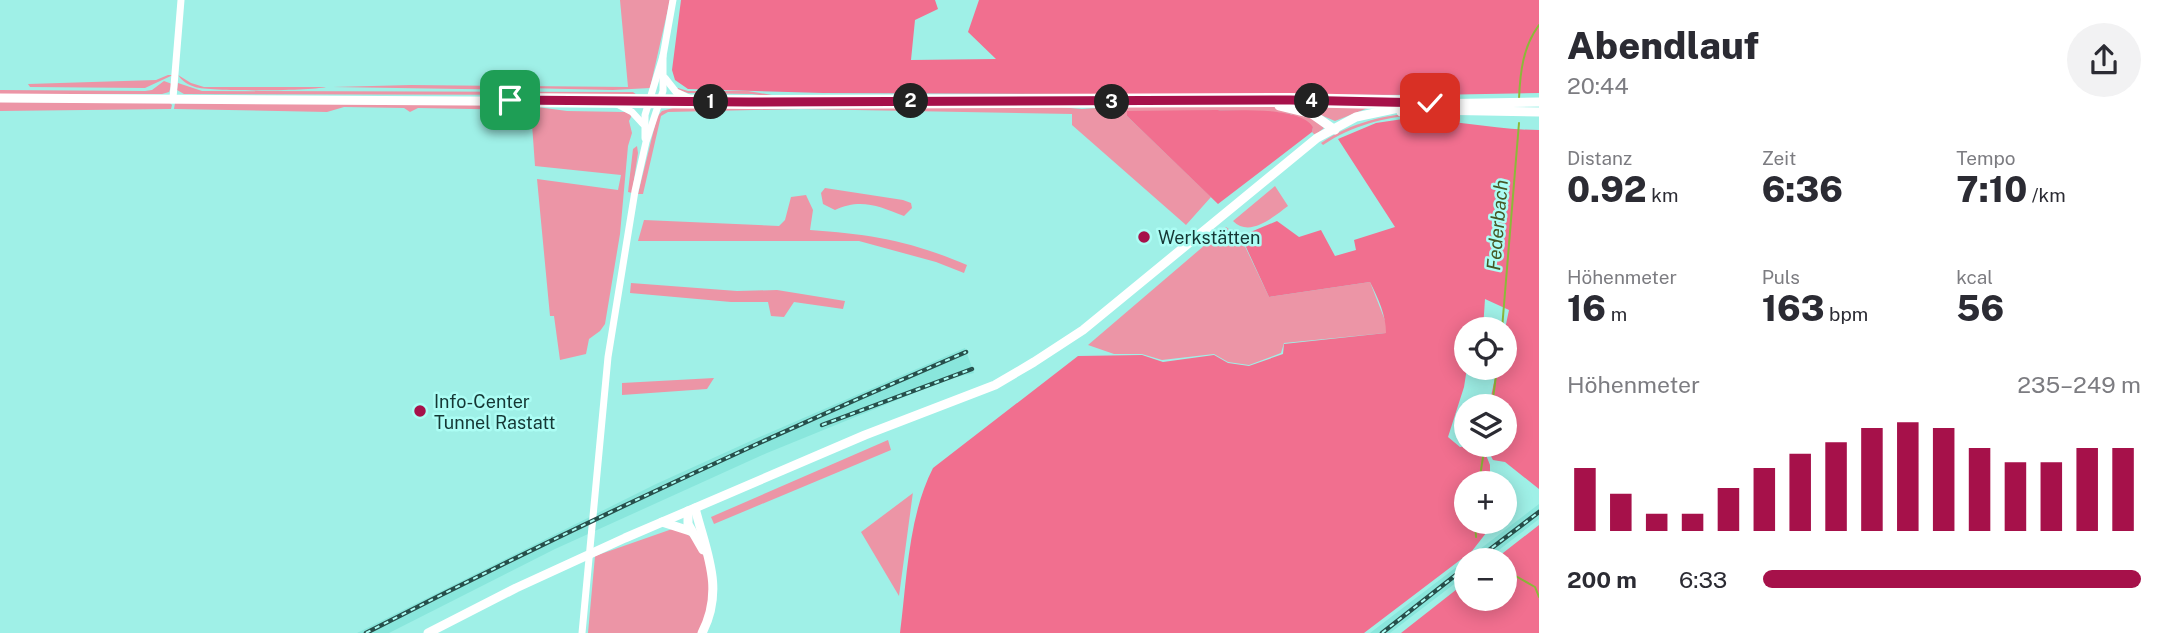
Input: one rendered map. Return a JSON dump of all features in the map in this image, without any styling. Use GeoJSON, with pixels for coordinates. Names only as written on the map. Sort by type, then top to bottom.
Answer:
{"type":"FeatureCollection","features":[{"type":"Feature","properties":{"kind":"main road"},"geometry":{"type":"LineString","coordinates":[[0,98],[612,102],[1539,102]]}},
{"type":"Feature","properties":{"kind":"main road"},"geometry":{"type":"LineString","coordinates":[[1260,102],[1306,111],[1335,129]]}},
{"type":"Feature","properties":{"kind":"main road"},"geometry":{"type":"LineString","coordinates":[[428,633],[516,588],[662,522],[866,435],[995,385],[1083,330],[1303,150],[1335,129],[1365,114],[1430,103]]}},
{"type":"Feature","properties":{"kind":"main road"},"geometry":{"type":"LineString","coordinates":[[1335,129],[1380,115],[1421,110],[1539,112]]}},
{"type":"Feature","properties":{"kind":"main road"},"geometry":{"type":"LineString","coordinates":[[691,510],[688,524],[706,554]]}},
{"type":"Feature","properties":{"kind":"main road"},"geometry":{"type":"LineString","coordinates":[[691,510],[715,586],[713,605],[702,633]]}},
{"type":"Feature","properties":{"kind":"main road"},"geometry":{"type":"LineString","coordinates":[[662,522],[691,532]]}},
{"type":"Feature","properties":{"kind":"street"},"geometry":{"type":"LineString","coordinates":[[173,98],[181,0]]}},
{"type":"Feature","properties":{"kind":"street"},"geometry":{"type":"LineString","coordinates":[[646,142],[643,124],[663,56],[673,0]]}},
{"type":"Feature","properties":{"kind":"street"},"geometry":{"type":"LineString","coordinates":[[582,633],[608,357],[646,142],[665,78],[663,56]]}},
{"type":"Feature","properties":{"kind":"street"},"geometry":{"type":"LineString","coordinates":[[665,78],[673,89],[697,102]]}},
{"type":"Feature","properties":{"kind":"street"},"geometry":{"type":"LineString","coordinates":[[612,102],[632,112],[643,124]]}},
{"type":"Feature","properties":{"kind":"shaded area"},"geometry":{"type":"Polygon","coordinates":[[[620,0],[670,0],[650,88],[524,88],[523,86],[628,87],[620,0]]]}},
{"type":"Feature","properties":{"kind":"shaded area"},"geometry":{"type":"Polygon","coordinates":[[[681,0],[935,0],[938,9],[915,20],[911,60],[996,59],[968,32],[979,0],[1539,0],[1539,93],[823,93],[688,89],[675,80],[672,70],[681,0]]]}},
{"type":"Feature","properties":{"kind":"shaded area"},"geometry":{"type":"Polygon","coordinates":[[[173,75],[145,88],[30,87],[28,84],[156,80],[173,75]]]}},
{"type":"Feature","properties":{"kind":"shaded area"},"geometry":{"type":"Polygon","coordinates":[[[178,75],[204,87],[326,87],[205,89],[190,85],[178,75]]]}},
{"type":"Feature","properties":{"kind":"shaded area"},"geometry":{"type":"Polygon","coordinates":[[[164,81],[172,84],[169,92],[162,94],[0,94],[0,90],[145,91],[152,90],[164,81]]]}},
{"type":"Feature","properties":{"kind":"shaded area"},"geometry":{"type":"Polygon","coordinates":[[[178,83],[202,91],[633,92],[637,95],[184,94],[177,90],[178,83]]]}},
{"type":"Feature","properties":{"kind":"shaded area"},"geometry":{"type":"Polygon","coordinates":[[[520,86],[518,90],[333,87],[520,86]]]}},
{"type":"Feature","properties":{"kind":"shaded area"},"geometry":{"type":"Polygon","coordinates":[[[676,89],[688,91],[748,91],[772,95],[1431,97],[1377,99],[778,97],[688,93],[676,89]]]}},
{"type":"Feature","properties":{"kind":"shaded area"},"geometry":{"type":"Polygon","coordinates":[[[0,102],[172,105],[171,109],[0,111],[0,102]]]}},
{"type":"Feature","properties":{"kind":"shaded area"},"geometry":{"type":"Polygon","coordinates":[[[175,103],[522,105],[567,111],[625,112],[632,115],[629,121],[632,133],[628,146],[620,234],[605,324],[589,339],[586,354],[560,360],[554,316],[550,316],[537,179],[618,190],[621,175],[535,166],[531,110],[418,108],[410,112],[404,108],[344,107],[327,112],[174,109],[175,103]]]}},
{"type":"Feature","properties":{"kind":"shaded area"},"geometry":{"type":"Polygon","coordinates":[[[1285,103],[1378,104],[1335,121],[1285,103]]]}},
{"type":"Feature","properties":{"kind":"shaded area"},"geometry":{"type":"Polygon","coordinates":[[[810,105],[1047,106],[1082,109],[1126,106],[1275,107],[1305,113],[1324,128],[1315,135],[1312,132],[1313,127],[1291,114],[1272,112],[1215,110],[1127,116],[1211,197],[1186,225],[1072,125],[1072,114],[801,109],[668,112],[661,116],[643,194],[638,194],[657,117],[662,111],[673,108],[810,105]]]}},
{"type":"Feature","properties":{"kind":"shaded area"},"geometry":{"type":"Polygon","coordinates":[[[1253,110],[1296,116],[1313,127],[1312,132],[1218,204],[1127,116],[1127,111],[1253,110]]]}},
{"type":"Feature","properties":{"kind":"shaded area"},"geometry":{"type":"Polygon","coordinates":[[[1422,112],[1369,124],[1346,132],[1323,145],[1321,143],[1369,121],[1422,112]]]}},
{"type":"Feature","properties":{"kind":"shaded area"},"geometry":{"type":"Polygon","coordinates":[[[1403,119],[1437,120],[1539,130],[1539,489],[1505,462],[1493,460],[1491,457],[1517,457],[1517,394],[1492,394],[1494,380],[1517,380],[1517,317],[1508,317],[1509,310],[1485,299],[1484,317],[1454,317],[1454,380],[1465,380],[1462,394],[1454,394],[1454,418],[1448,437],[1454,442],[1454,457],[1487,457],[1490,465],[1490,471],[1454,471],[1454,534],[1485,534],[1474,548],[1454,548],[1454,565],[1364,633],[900,633],[913,528],[933,468],[1078,356],[1142,355],[1163,362],[1214,355],[1228,363],[1249,366],[1283,354],[1284,344],[1386,333],[1379,300],[1370,282],[1269,297],[1241,236],[1277,221],[1299,237],[1321,230],[1335,256],[1356,250],[1354,240],[1395,227],[1338,139],[1376,123],[1403,119]]]}},
{"type":"Feature","properties":{"kind":"shaded area"},"geometry":{"type":"Polygon","coordinates":[[[637,146],[632,193],[628,192],[633,149],[637,146]]]}},
{"type":"Feature","properties":{"kind":"shaded area"},"geometry":{"type":"Polygon","coordinates":[[[1275,186],[1288,206],[1254,227],[1240,226],[1233,221],[1275,186]]]}},
{"type":"Feature","properties":{"kind":"shaded area"},"geometry":{"type":"Polygon","coordinates":[[[825,188],[903,200],[911,203],[912,208],[904,216],[861,204],[835,210],[823,204],[821,193],[825,188]]]}},
{"type":"Feature","properties":{"kind":"shaded area"},"geometry":{"type":"Polygon","coordinates":[[[806,195],[813,210],[810,230],[909,244],[967,265],[964,273],[936,262],[859,241],[638,241],[644,220],[779,226],[785,220],[791,197],[806,195]]]}},
{"type":"Feature","properties":{"kind":"shaded area"},"geometry":{"type":"Polygon","coordinates":[[[1226,227],[1241,238],[1269,297],[1370,282],[1386,323],[1386,333],[1284,343],[1281,353],[1249,365],[1228,362],[1214,354],[1162,360],[1142,354],[1114,354],[1088,345],[1226,227]]]}},
{"type":"Feature","properties":{"kind":"shaded area"},"geometry":{"type":"Polygon","coordinates":[[[631,283],[737,291],[777,290],[845,301],[843,309],[794,302],[784,317],[771,316],[768,302],[731,302],[630,293],[631,283]]]}},
{"type":"Feature","properties":{"kind":"shaded area"},"geometry":{"type":"Polygon","coordinates":[[[965,348],[974,373],[951,378],[767,453],[555,549],[389,633],[357,633],[656,484],[965,348]]]}},
{"type":"Feature","properties":{"kind":"shaded area"},"geometry":{"type":"Polygon","coordinates":[[[714,378],[707,389],[622,395],[622,383],[714,378]]]}},
{"type":"Feature","properties":{"kind":"shaded area"},"geometry":{"type":"Polygon","coordinates":[[[888,440],[891,450],[714,524],[711,517],[888,440]]]}},
{"type":"Feature","properties":{"kind":"shaded area"},"geometry":{"type":"Polygon","coordinates":[[[913,493],[899,596],[861,532],[913,493]]]}},
{"type":"Feature","properties":{"kind":"shaded area"},"geometry":{"type":"Polygon","coordinates":[[[1539,504],[1539,519],[1502,548],[1481,548],[1500,534],[1517,534],[1517,521],[1539,504]]]}},
{"type":"Feature","properties":{"kind":"shaded area"},"geometry":{"type":"Polygon","coordinates":[[[1539,525],[1539,633],[1401,633],[1454,591],[1454,611],[1517,611],[1517,548],[1509,548],[1539,525]]]}},
{"type":"Feature","properties":{"kind":"shaded area"},"geometry":{"type":"Polygon","coordinates":[[[675,528],[694,540],[706,560],[709,572],[709,607],[698,633],[588,633],[595,556],[675,528]]]}},
{"type":"Feature","properties":{"kind":"shaded area"},"geometry":{"type":"Polygon","coordinates":[[[1454,569],[1454,584],[1390,633],[1370,633],[1454,569]]]}},
{"type":"Feature","properties":{"kind":"waterway","name":"Federbach"},"geometry":{"type":"LineString","coordinates":[[1519,99],[1523,60],[1539,25]]}},
{"type":"Feature","properties":{"kind":"waterway","name":"Federbach"},"geometry":{"type":"LineString","coordinates":[[1503,317],[1519,123]]}},
{"type":"Feature","properties":{"kind":"waterway","name":"Federbach"},"geometry":{"type":"LineString","coordinates":[[1494,394],[1495,380]]}},
{"type":"Feature","properties":{"kind":"waterway","name":"Federbach"},"geometry":{"type":"LineString","coordinates":[[1481,471],[1483,457]]}},
{"type":"Feature","properties":{"kind":"waterway","name":"Federbach"},"geometry":{"type":"LineString","coordinates":[[1517,577],[1535,587],[1539,597]]}},
{"type":"Feature","properties":{"kind":"railway"},"geometry":{"type":"LineString","coordinates":[[366,633],[663,487],[966,352]]}},
{"type":"Feature","properties":{"kind":"railway"},"geometry":{"type":"LineString","coordinates":[[822,425],[972,369]]}},
{"type":"Feature","properties":{"kind":"railway"},"geometry":{"type":"LineString","coordinates":[[1492,548],[1539,512]]}},
{"type":"Feature","properties":{"kind":"railway"},"geometry":{"type":"LineString","coordinates":[[1382,633],[1454,576]]}},
{"type":"Feature","properties":{"kind":"place","name":"Werkstätten"},"geometry":{"type":"Point","coordinates":[1144,237]}},
{"type":"Feature","properties":{"kind":"place","name":"Info-Center Tunnel Rastatt"},"geometry":{"type":"Point","coordinates":[420,411]}},
{"type":"Feature","properties":{"kind":"route"},"geometry":{"type":"LineString","coordinates":[[510,100],[1290,100],[1430,103]]}}]}
